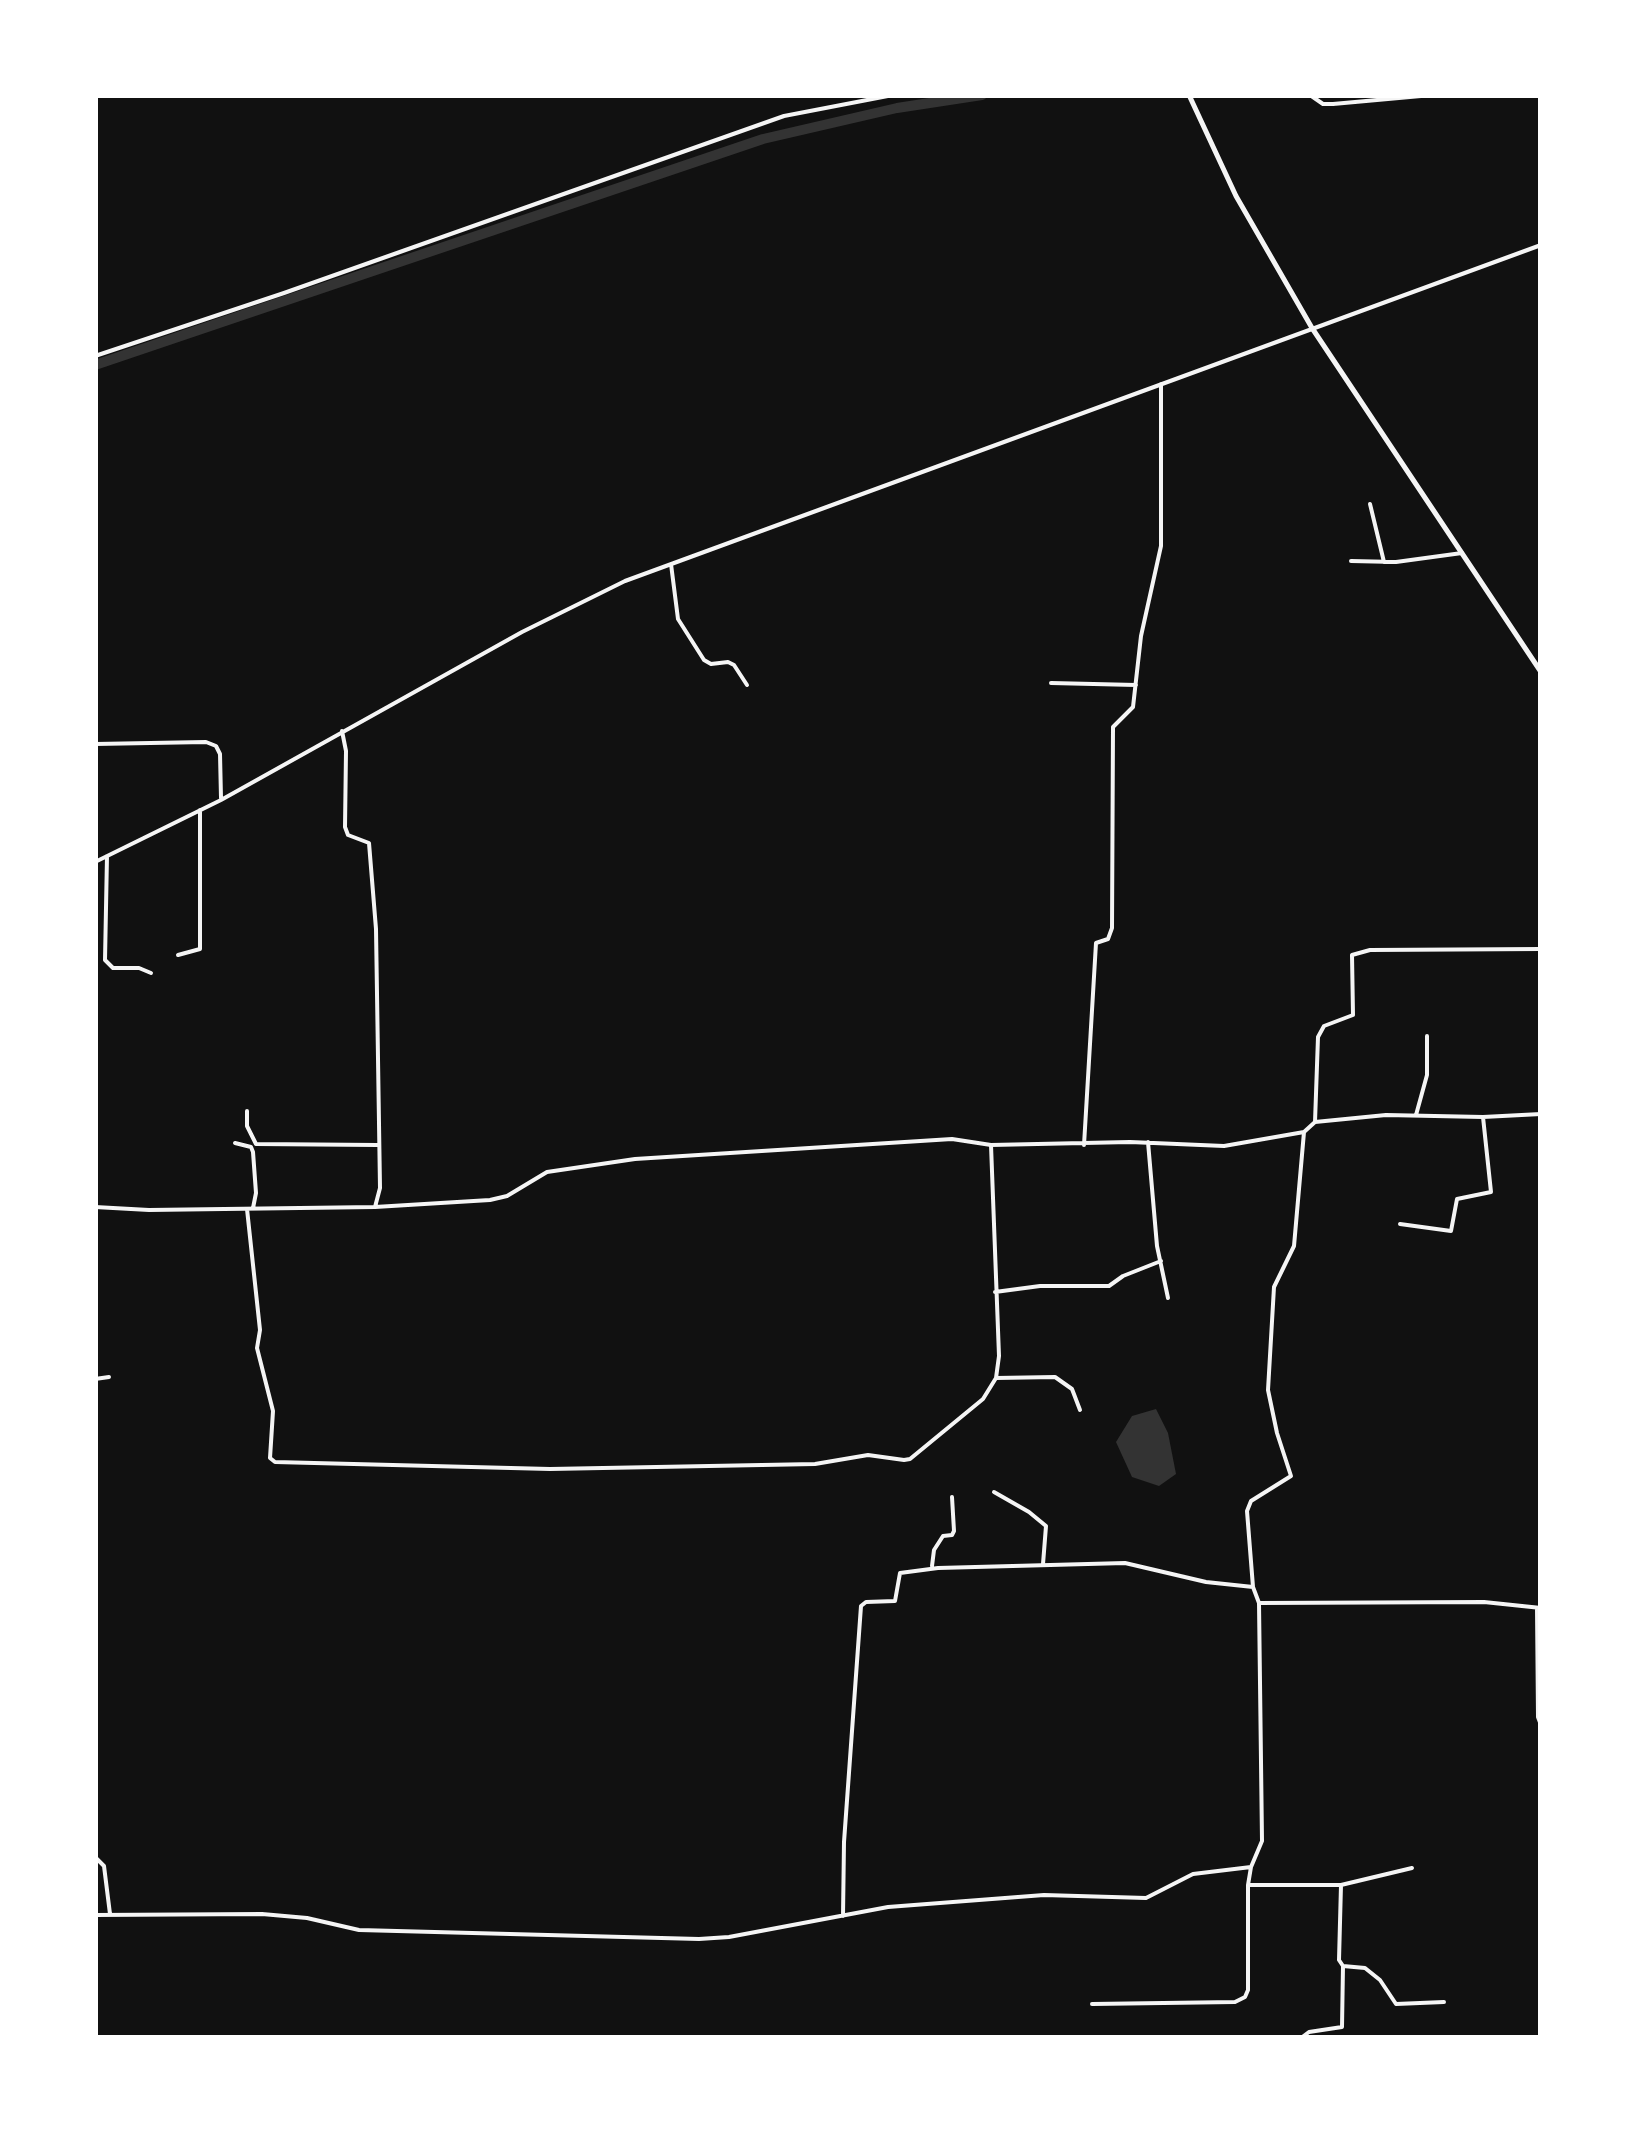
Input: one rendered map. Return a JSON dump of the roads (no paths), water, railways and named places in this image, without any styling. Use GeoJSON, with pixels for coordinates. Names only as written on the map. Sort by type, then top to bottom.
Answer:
{"type":"FeatureCollection","features":[{"type":"Feature","properties":{"kind":"street"},"geometry":{"type":"LineString","coordinates":[[840,95],[840,104]]}},
{"type":"Feature","properties":{"kind":"street"},"geometry":{"type":"LineString","coordinates":[[95,356],[784,116],[894,95]]}},
{"type":"Feature","properties":{"kind":"street"},"geometry":{"type":"LineString","coordinates":[[1188,95],[1236,196],[1312,328],[1541,672]]}},
{"type":"Feature","properties":{"kind":"street"},"geometry":{"type":"LineString","coordinates":[[1310,95],[1323,104],[1432,95]]}},
{"type":"Feature","properties":{"kind":"street"},"geometry":{"type":"LineString","coordinates":[[95,862],[222,800],[522,632],[624,580],[1541,244]]}},
{"type":"Feature","properties":{"kind":"street"},"geometry":{"type":"LineString","coordinates":[[1084,1145],[1096,943],[1108,939],[1112,928],[1113,727],[1133,707],[1141,636],[1161,546],[1161,384]]}},
{"type":"Feature","properties":{"kind":"street"},"geometry":{"type":"LineString","coordinates":[[1370,504],[1384,563]]}},
{"type":"Feature","properties":{"kind":"street"},"geometry":{"type":"LineString","coordinates":[[1351,561],[1384,563],[1462,553]]}},
{"type":"Feature","properties":{"kind":"street"},"geometry":{"type":"LineString","coordinates":[[671,564],[678,619],[704,660],[734,665],[746,685]]}},
{"type":"Feature","properties":{"kind":"street"},"geometry":{"type":"LineString","coordinates":[[1051,683],[1136,685]]}},
{"type":"Feature","properties":{"kind":"street"},"geometry":{"type":"LineString","coordinates":[[342,731],[346,751],[346,830],[351,837],[367,840],[370,846],[376,948],[380,1188],[375,1207]]}},
{"type":"Feature","properties":{"kind":"street"},"geometry":{"type":"LineString","coordinates":[[95,744],[206,742],[216,746],[220,754],[222,800]]}},
{"type":"Feature","properties":{"kind":"street"},"geometry":{"type":"LineString","coordinates":[[178,955],[200,948],[200,810]]}},
{"type":"Feature","properties":{"kind":"street"},"geometry":{"type":"LineString","coordinates":[[107,856],[106,960],[113,968],[139,968],[151,973]]}},
{"type":"Feature","properties":{"kind":"street"},"geometry":{"type":"LineString","coordinates":[[1315,1122],[1318,1037],[1324,1026],[1353,1015],[1352,955],[1370,950],[1541,950]]}},
{"type":"Feature","properties":{"kind":"street"},"geometry":{"type":"LineString","coordinates":[[1416,1116],[1428,1075],[1427,1036]]}},
{"type":"Feature","properties":{"kind":"street"},"geometry":{"type":"LineString","coordinates":[[247,1111],[247,1126],[256,1144],[377,1145]]}},
{"type":"Feature","properties":{"kind":"street"},"geometry":{"type":"LineString","coordinates":[[95,1207],[375,1207],[490,1200],[508,1196],[546,1172],[635,1159],[952,1139],[991,1146],[1148,1142],[1224,1146],[1304,1132],[1315,1122],[1541,1114]]}},
{"type":"Feature","properties":{"kind":"street"},"geometry":{"type":"LineString","coordinates":[[1400,1224],[1452,1231],[1457,1199],[1490,1192],[1483,1117]]}},
{"type":"Feature","properties":{"kind":"street"},"geometry":{"type":"LineString","coordinates":[[1092,2004],[1234,2002],[1245,1997],[1248,1990],[1248,1884],[1262,1841],[1259,1604],[1253,1587],[1248,1504],[1292,1476],[1276,1433],[1268,1390],[1274,1288],[1294,1246],[1304,1132]]}},
{"type":"Feature","properties":{"kind":"street"},"geometry":{"type":"LineString","coordinates":[[1148,1142],[1157,1246],[1168,1298]]}},
{"type":"Feature","properties":{"kind":"street"},"geometry":{"type":"LineString","coordinates":[[235,1143],[252,1147],[254,1152],[256,1193],[250,1208],[260,1330],[256,1348],[273,1411],[270,1458],[275,1462],[550,1469],[815,1464],[868,1455],[906,1460],[984,1399],[996,1378],[999,1356],[991,1146]]}},
{"type":"Feature","properties":{"kind":"street"},"geometry":{"type":"LineString","coordinates":[[995,1292],[1040,1286],[1109,1286],[1123,1276],[1162,1261]]}},
{"type":"Feature","properties":{"kind":"street"},"geometry":{"type":"LineString","coordinates":[[95,1379],[110,1377]]}},
{"type":"Feature","properties":{"kind":"street"},"geometry":{"type":"LineString","coordinates":[[996,1378],[1055,1377],[1072,1389],[1080,1410]]}},
{"type":"Feature","properties":{"kind":"street"},"geometry":{"type":"LineString","coordinates":[[994,1492],[1046,1526],[1043,1566]]}},
{"type":"Feature","properties":{"kind":"street"},"geometry":{"type":"LineString","coordinates":[[932,1568],[934,1550],[943,1536],[954,1531],[952,1498]]}},
{"type":"Feature","properties":{"kind":"street"},"geometry":{"type":"LineString","coordinates":[[843,1916],[845,1823],[860,1606],[866,1602],[896,1601],[900,1573],[932,1568],[1125,1563],[1195,1580],[1253,1587]]}},
{"type":"Feature","properties":{"kind":"street"},"geometry":{"type":"LineString","coordinates":[[1259,1604],[1484,1602],[1539,1608],[1541,1725]]}},
{"type":"Feature","properties":{"kind":"street"},"geometry":{"type":"LineString","coordinates":[[95,1857],[104,1866],[110,1914]]}},
{"type":"Feature","properties":{"kind":"street"},"geometry":{"type":"LineString","coordinates":[[95,1914],[262,1914],[307,1918],[359,1930],[699,1939],[729,1937],[888,1906],[1044,1895],[1140,1899],[1193,1874],[1251,1867]]}},
{"type":"Feature","properties":{"kind":"street"},"geometry":{"type":"LineString","coordinates":[[1248,1884],[1341,1885],[1412,1868]]}},
{"type":"Feature","properties":{"kind":"street"},"geometry":{"type":"LineString","coordinates":[[1301,2038],[1309,2032],[1342,2027],[1341,1885]]}},
{"type":"Feature","properties":{"kind":"street"},"geometry":{"type":"LineString","coordinates":[[1343,1966],[1365,1968],[1380,1980],[1396,2004],[1444,2002]]}},
{"type":"Feature","properties":{"kind":"waterway"},"geometry":{"type":"LineString","coordinates":[[95,365],[763,139],[897,108],[982,95]]}}]}
